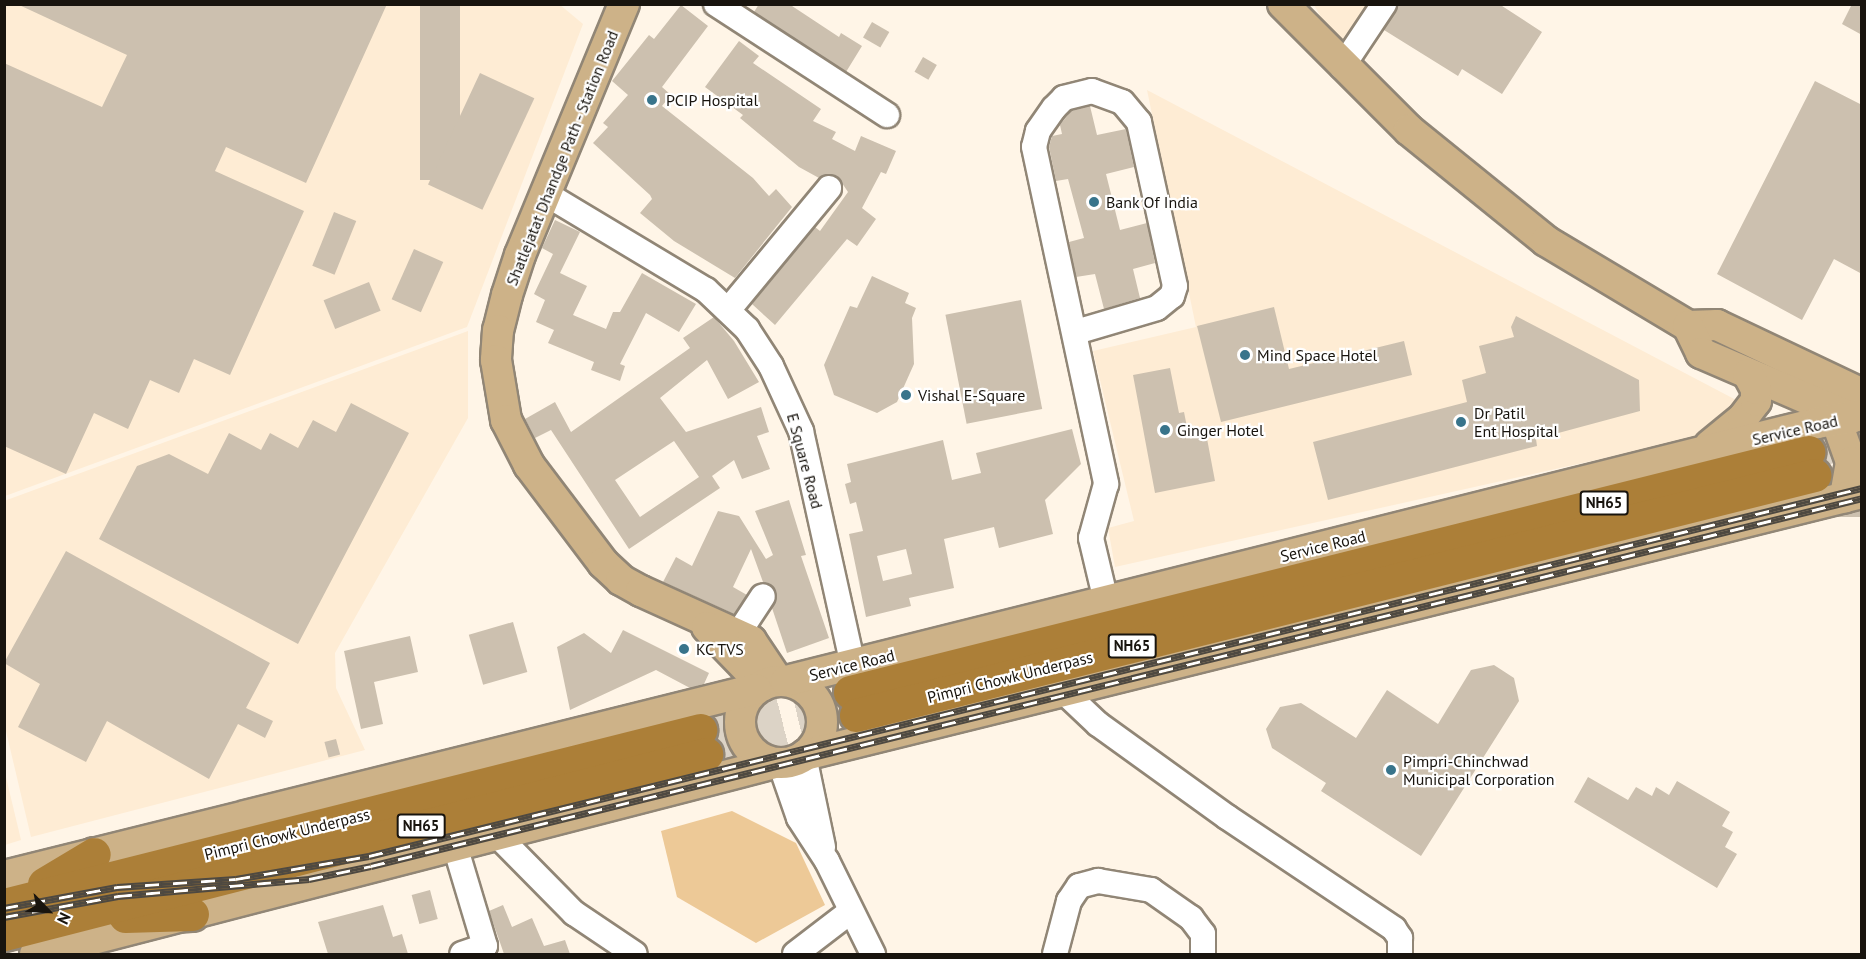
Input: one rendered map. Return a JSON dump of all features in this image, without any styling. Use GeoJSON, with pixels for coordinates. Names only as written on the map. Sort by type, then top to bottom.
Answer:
{"type":"FeatureCollection","features":[{"type":"Feature","properties":{"kind":"highway","name":"Pimpri Chowk Underpass"},"geometry":{"type":"LineString","coordinates":[[853,691],[1404,566],[1811,464]]}},
{"type":"Feature","properties":{"kind":"highway","name":"Pimpri Chowk Underpass"},"geometry":{"type":"LineString","coordinates":[[8,895],[703,742],[66,918]]}},
{"type":"Feature","properties":{"kind":"highway"},"geometry":{"type":"LineString","coordinates":[[8,895],[94,854]]}},
{"type":"Feature","properties":{"kind":"highway"},"geometry":{"type":"LineString","coordinates":[[66,918],[192,914]]}},
{"type":"Feature","properties":{"kind":"highway","name":"NH65"},"geometry":{"type":"LineString","coordinates":[[4,934],[66,918]]}},
{"type":"Feature","properties":{"kind":"main road","name":"Shatlejatat Dhandge Path - Station Road"},"geometry":{"type":"LineString","coordinates":[[624,4],[520,255],[498,330],[496,360],[506,420],[529,465],[603,563],[621,580],[700,621],[738,634],[761,651],[771,684]]}},
{"type":"Feature","properties":{"kind":"main road"},"geometry":{"type":"LineString","coordinates":[[1283,4],[1342,67],[1409,130],[1511,216],[1688,326],[1701,353],[1748,374],[1854,414]]}},
{"type":"Feature","properties":{"kind":"main road"},"geometry":{"type":"LineString","coordinates":[[1688,326],[1717,325],[1854,414]]}},
{"type":"Feature","properties":{"kind":"main road"},"geometry":{"type":"LineString","coordinates":[[1707,450],[1716,437],[1752,409],[1756,389],[1748,374]]}},
{"type":"Feature","properties":{"kind":"main road"},"geometry":{"type":"LineString","coordinates":[[34,954],[791,759],[1853,495],[1851,462],[1854,414]]}},
{"type":"Feature","properties":{"kind":"main road","name":"Service Road"},"geometry":{"type":"LineString","coordinates":[[94,854],[771,684],[853,691],[1106,601],[1854,414]]}},
{"type":"Feature","properties":{"kind":"main road","name":"Shatlejatat Dhandge Path - Station Road"},"geometry":{"type":"LineString","coordinates":[[700,621],[771,684]]}},
{"type":"Feature","properties":{"kind":"main road"},"geometry":{"type":"LineString","coordinates":[[771,684],[808,691],[820,711],[819,735],[791,759],[753,753],[741,733],[742,709],[771,684]]}},
{"type":"Feature","properties":{"kind":"street"},"geometry":{"type":"LineString","coordinates":[[716,4],[887,116]]}},
{"type":"Feature","properties":{"kind":"street"},"geometry":{"type":"LineString","coordinates":[[1342,67],[1384,4]]}},
{"type":"Feature","properties":{"kind":"street"},"geometry":{"type":"LineString","coordinates":[[1076,332],[1157,308],[1172,296],[1175,286],[1139,122],[1122,102],[1092,91],[1064,98],[1038,131],[1034,147],[1076,332],[1106,484],[1091,538],[1106,601]]}},
{"type":"Feature","properties":{"kind":"street"},"geometry":{"type":"LineString","coordinates":[[729,309],[829,188]]}},
{"type":"Feature","properties":{"kind":"street","name":"E Square Road"},"geometry":{"type":"LineString","coordinates":[[546,194],[706,290],[729,309],[771,366],[801,431],[853,691]]}},
{"type":"Feature","properties":{"kind":"street"},"geometry":{"type":"LineString","coordinates":[[738,634],[763,596]]}},
{"type":"Feature","properties":{"kind":"street"},"geometry":{"type":"LineString","coordinates":[[1063,691],[1098,724],[1218,811],[1394,929],[1400,938],[1400,954]]}},
{"type":"Feature","properties":{"kind":"street"},"geometry":{"type":"LineString","coordinates":[[791,759],[799,818],[826,861],[873,954]]}},
{"type":"Feature","properties":{"kind":"street"},"geometry":{"type":"LineString","coordinates":[[497,835],[574,913],[635,954]]}},
{"type":"Feature","properties":{"kind":"street"},"geometry":{"type":"LineString","coordinates":[[455,846],[485,946],[462,954]]}},
{"type":"Feature","properties":{"kind":"street"},"geometry":{"type":"LineString","coordinates":[[1055,954],[1069,901],[1079,886],[1098,881],[1151,890],[1159,895],[1191,918],[1203,934],[1203,954]]}},
{"type":"Feature","properties":{"kind":"street"},"geometry":{"type":"LineString","coordinates":[[795,954],[850,912]]}},
{"type":"Feature","properties":{"kind":"shaded area"},"geometry":{"type":"Polygon","coordinates":[[[559,4],[583,24],[467,327],[5,496],[5,5],[559,4]]]}},
{"type":"Feature","properties":{"kind":"shaded area"},"geometry":{"type":"Polygon","coordinates":[[[1314,5],[1371,5],[1344,47],[1338,47],[1314,5]]]}},
{"type":"Feature","properties":{"kind":"shaded area"},"geometry":{"type":"Polygon","coordinates":[[[1147,90],[1738,401],[1722,432],[1115,567],[1108,528],[1134,521],[1093,351],[1196,327],[1147,90]]]}},
{"type":"Feature","properties":{"kind":"shaded area"},"geometry":{"type":"Polygon","coordinates":[[[468,331],[468,418],[335,653],[336,688],[365,750],[31,837],[5,727],[4,501],[468,331]]]}},
{"type":"Feature","properties":{"kind":"shaded area"},"geometry":{"type":"Polygon","coordinates":[[[5,773],[21,840],[4,845],[5,773]]]}},
{"type":"Feature","properties":{"kind":"shaded area"},"geometry":{"type":"Polygon","coordinates":[[[732,811],[796,843],[825,905],[756,943],[677,897],[661,831],[732,811]]]}},
{"type":"Feature","properties":{"kind":"building"},"geometry":{"type":"Polygon","coordinates":[[[17,4],[387,4],[306,183],[226,147],[215,171],[304,211],[230,375],[194,359],[179,393],[150,380],[128,429],[94,413],[66,474],[4,446],[4,63],[102,107],[127,55],[17,4]]]}},
{"type":"Feature","properties":{"kind":"building"},"geometry":{"type":"Polygon","coordinates":[[[420,4],[460,4],[460,180],[420,180],[420,4]]]}},
{"type":"Feature","properties":{"kind":"building"},"geometry":{"type":"Polygon","coordinates":[[[759,4],[789,4],[839,37],[841,33],[862,46],[846,72],[754,12],[759,4]]]}},
{"type":"Feature","properties":{"kind":"building"},"geometry":{"type":"Polygon","coordinates":[[[1399,4],[1499,4],[1542,32],[1502,94],[1462,69],[1458,76],[1384,30],[1399,4]]]}},
{"type":"Feature","properties":{"kind":"building"},"geometry":{"type":"Polygon","coordinates":[[[1852,4],[1862,4],[1862,35],[1842,24],[1852,4]]]}},
{"type":"Feature","properties":{"kind":"building"},"geometry":{"type":"Polygon","coordinates":[[[681,5],[708,26],[662,87],[671,95],[662,106],[753,178],[769,196],[776,189],[792,207],[735,278],[674,241],[640,213],[652,199],[650,195],[593,143],[608,127],[603,123],[628,95],[612,81],[649,35],[654,39],[681,5]]]}},
{"type":"Feature","properties":{"kind":"building"},"geometry":{"type":"Polygon","coordinates":[[[872,22],[889,32],[880,48],[863,38],[872,22]]]}},
{"type":"Feature","properties":{"kind":"building"},"geometry":{"type":"Polygon","coordinates":[[[739,41],[759,56],[753,63],[821,109],[813,121],[836,132],[832,139],[855,151],[861,136],[896,151],[886,174],[881,172],[862,208],[876,219],[857,246],[847,239],[775,325],[752,304],[815,227],[820,231],[848,192],[838,177],[831,174],[819,178],[799,167],[740,118],[743,115],[705,87],[739,41]]]}},
{"type":"Feature","properties":{"kind":"building"},"geometry":{"type":"Polygon","coordinates":[[[923,57],[937,65],[928,80],[914,72],[923,57]]]}},
{"type":"Feature","properties":{"kind":"building"},"geometry":{"type":"Polygon","coordinates":[[[480,73],[534,98],[482,210],[428,184],[480,73]]]}},
{"type":"Feature","properties":{"kind":"building"},"geometry":{"type":"Polygon","coordinates":[[[1815,81],[1862,105],[1862,274],[1834,259],[1802,320],[1717,274],[1815,81]]]}},
{"type":"Feature","properties":{"kind":"building","name":"Bank Of India"},"geometry":{"type":"Polygon","coordinates":[[[1090,106],[1097,135],[1126,129],[1134,167],[1106,174],[1120,230],[1147,223],[1155,263],[1133,269],[1140,298],[1104,309],[1095,274],[1076,277],[1069,242],[1084,238],[1068,179],[1056,181],[1049,147],[1052,136],[1062,134],[1060,125],[1071,111],[1090,106]]]}},
{"type":"Feature","properties":{"kind":"building"},"geometry":{"type":"Polygon","coordinates":[[[334,212],[356,221],[335,275],[312,266],[334,212]]]}},
{"type":"Feature","properties":{"kind":"building"},"geometry":{"type":"Polygon","coordinates":[[[555,220],[580,232],[560,273],[587,286],[573,315],[606,329],[613,312],[620,312],[642,273],[696,304],[679,332],[646,313],[620,364],[625,366],[620,381],[591,370],[594,362],[548,343],[554,330],[536,322],[545,300],[534,294],[553,254],[542,248],[555,220]]]}},
{"type":"Feature","properties":{"kind":"building"},"geometry":{"type":"Polygon","coordinates":[[[414,249],[443,262],[421,312],[392,299],[414,249]]]}},
{"type":"Feature","properties":{"kind":"building"},"geometry":{"type":"Polygon","coordinates":[[[872,276],[909,293],[905,303],[916,308],[912,318],[914,364],[897,402],[877,413],[834,395],[824,365],[850,306],[857,308],[872,276]]]}},
{"type":"Feature","properties":{"kind":"building"},"geometry":{"type":"Polygon","coordinates":[[[369,282],[381,311],[335,329],[324,300],[369,282]]]}},
{"type":"Feature","properties":{"kind":"building"},"geometry":{"type":"Polygon","coordinates":[[[1021,300],[1042,409],[967,424],[945,315],[1021,300]]]}},
{"type":"Feature","properties":{"kind":"building","name":"Mind Space Hotel"},"geometry":{"type":"Polygon","coordinates":[[[1274,307],[1289,369],[1404,341],[1412,375],[1221,422],[1197,326],[1274,307]]]}},
{"type":"Feature","properties":{"kind":"building","name":"Dr Patil Ent Hospital"},"geometry":{"type":"Polygon","coordinates":[[[1516,316],[1639,380],[1640,411],[1536,439],[1537,446],[1328,500],[1313,442],[1467,402],[1462,380],[1486,373],[1479,346],[1514,337],[1511,327],[1516,316]]]}},
{"type":"Feature","properties":{"kind":"building"},"geometry":{"type":"Polygon","coordinates":[[[714,317],[734,341],[759,382],[728,399],[707,360],[660,398],[686,432],[761,407],[769,432],[757,436],[770,469],[742,479],[734,460],[712,476],[720,488],[629,549],[551,430],[535,438],[525,419],[555,402],[571,432],[690,348],[683,338],[714,317]],[[674,441],[615,480],[640,517],[699,477],[674,441]]]}},
{"type":"Feature","properties":{"kind":"building","name":"Ginger Hotel"},"geometry":{"type":"Polygon","coordinates":[[[1170,368],[1179,413],[1184,412],[1188,432],[1205,428],[1215,481],[1155,493],[1133,375],[1170,368]]]}},
{"type":"Feature","properties":{"kind":"building"},"geometry":{"type":"Polygon","coordinates":[[[351,403],[409,433],[298,644],[99,539],[137,466],[169,454],[208,474],[229,433],[261,450],[270,433],[298,448],[313,420],[336,432],[351,403]]]}},
{"type":"Feature","properties":{"kind":"building"},"geometry":{"type":"Polygon","coordinates":[[[1072,429],[1081,464],[1045,500],[1053,534],[999,548],[994,527],[944,539],[954,588],[909,598],[911,606],[866,617],[849,534],[863,531],[856,502],[850,504],[845,484],[851,482],[847,464],[943,440],[952,480],[981,473],[976,453],[1072,429]],[[906,549],[877,556],[883,581],[912,574],[906,549]]]}},
{"type":"Feature","properties":{"kind":"building"},"geometry":{"type":"Polygon","coordinates":[[[789,500],[806,555],[801,556],[829,638],[787,653],[772,608],[776,590],[763,582],[751,549],[733,587],[747,595],[734,614],[663,582],[676,557],[692,566],[718,511],[739,516],[766,559],[773,555],[755,511],[789,500]]]}},
{"type":"Feature","properties":{"kind":"building"},"geometry":{"type":"Polygon","coordinates":[[[1584,511],[1862,511],[1862,517],[1584,517],[1584,511]]]}},
{"type":"Feature","properties":{"kind":"building"},"geometry":{"type":"Polygon","coordinates":[[[66,551],[270,663],[246,708],[273,721],[265,738],[238,724],[209,779],[107,721],[86,762],[18,727],[40,684],[4,663],[66,551]]]}},
{"type":"Feature","properties":{"kind":"building"},"geometry":{"type":"Polygon","coordinates":[[[513,622],[527,672],[483,685],[469,635],[513,622]]]}},
{"type":"Feature","properties":{"kind":"building"},"geometry":{"type":"Polygon","coordinates":[[[623,630],[709,673],[704,684],[690,688],[656,670],[570,710],[557,647],[584,633],[611,653],[623,630]]]}},
{"type":"Feature","properties":{"kind":"building"},"geometry":{"type":"Polygon","coordinates":[[[410,636],[418,672],[374,682],[383,724],[361,729],[344,651],[410,636]]]}},
{"type":"Feature","properties":{"kind":"building","name":"Pimpri-Chinchwad Municipal Corporation"},"geometry":{"type":"Polygon","coordinates":[[[1494,665],[1514,678],[1519,701],[1421,856],[1321,791],[1326,783],[1272,748],[1266,729],[1280,707],[1301,703],[1356,738],[1387,690],[1438,724],[1471,670],[1494,665]]]}},
{"type":"Feature","properties":{"kind":"building"},"geometry":{"type":"Polygon","coordinates":[[[336,739],[340,754],[329,758],[324,742],[336,739]]]}},
{"type":"Feature","properties":{"kind":"building"},"geometry":{"type":"Polygon","coordinates":[[[1588,777],[1628,800],[1636,787],[1652,796],[1656,787],[1669,795],[1677,781],[1730,812],[1722,826],[1733,832],[1725,847],[1737,854],[1717,888],[1574,802],[1588,777]]]}},
{"type":"Feature","properties":{"kind":"building"},"geometry":{"type":"Polygon","coordinates":[[[430,890],[438,919],[419,924],[412,895],[430,890]]]}},
{"type":"Feature","properties":{"kind":"building"},"geometry":{"type":"Polygon","coordinates":[[[383,905],[393,937],[402,934],[408,954],[328,954],[318,922],[383,905]]]}},
{"type":"Feature","properties":{"kind":"building"},"geometry":{"type":"Polygon","coordinates":[[[503,905],[512,927],[532,918],[544,946],[565,940],[570,954],[504,954],[489,911],[503,905]]]}},
{"type":"Feature","properties":{"kind":"tunnel"},"geometry":{"type":"LineString","coordinates":[[1808,452],[1862,439]]}},
{"type":"Feature","properties":{"kind":"tunnel"},"geometry":{"type":"LineString","coordinates":[[700,730],[850,692]]}},
{"type":"Feature","properties":{"kind":"tunnel"},"geometry":{"type":"LineString","coordinates":[[706,754],[856,715]]}},
{"type":"Feature","properties":{"kind":"railway"},"geometry":{"type":"LineString","coordinates":[[4,908],[117,887],[236,879],[369,856],[1862,488]]}},
{"type":"Feature","properties":{"kind":"railway"},"geometry":{"type":"LineString","coordinates":[[4,917],[118,896],[309,879],[371,866],[1862,498]]}},
{"type":"Feature","properties":{"kind":"place","name":"PCIP Hospital"},"geometry":{"type":"Point","coordinates":[652,100]}},
{"type":"Feature","properties":{"kind":"place","name":"Bank Of India"},"geometry":{"type":"Point","coordinates":[1094,202]}},
{"type":"Feature","properties":{"kind":"place","name":"Mind Space Hotel"},"geometry":{"type":"Point","coordinates":[1245,355]}},
{"type":"Feature","properties":{"kind":"place","name":"Vishal E-Square"},"geometry":{"type":"Point","coordinates":[906,395]}},
{"type":"Feature","properties":{"kind":"place","name":"Dr Patil Ent Hospital"},"geometry":{"type":"Point","coordinates":[1461,422]}},
{"type":"Feature","properties":{"kind":"place","name":"Ginger Hotel"},"geometry":{"type":"Point","coordinates":[1165,430]}},
{"type":"Feature","properties":{"kind":"place","name":"KC TVS"},"geometry":{"type":"Point","coordinates":[684,649]}},
{"type":"Feature","properties":{"kind":"place","name":"Pimpri-Chinchwad Municipal Corporation"},"geometry":{"type":"Point","coordinates":[1391,770]}}]}
